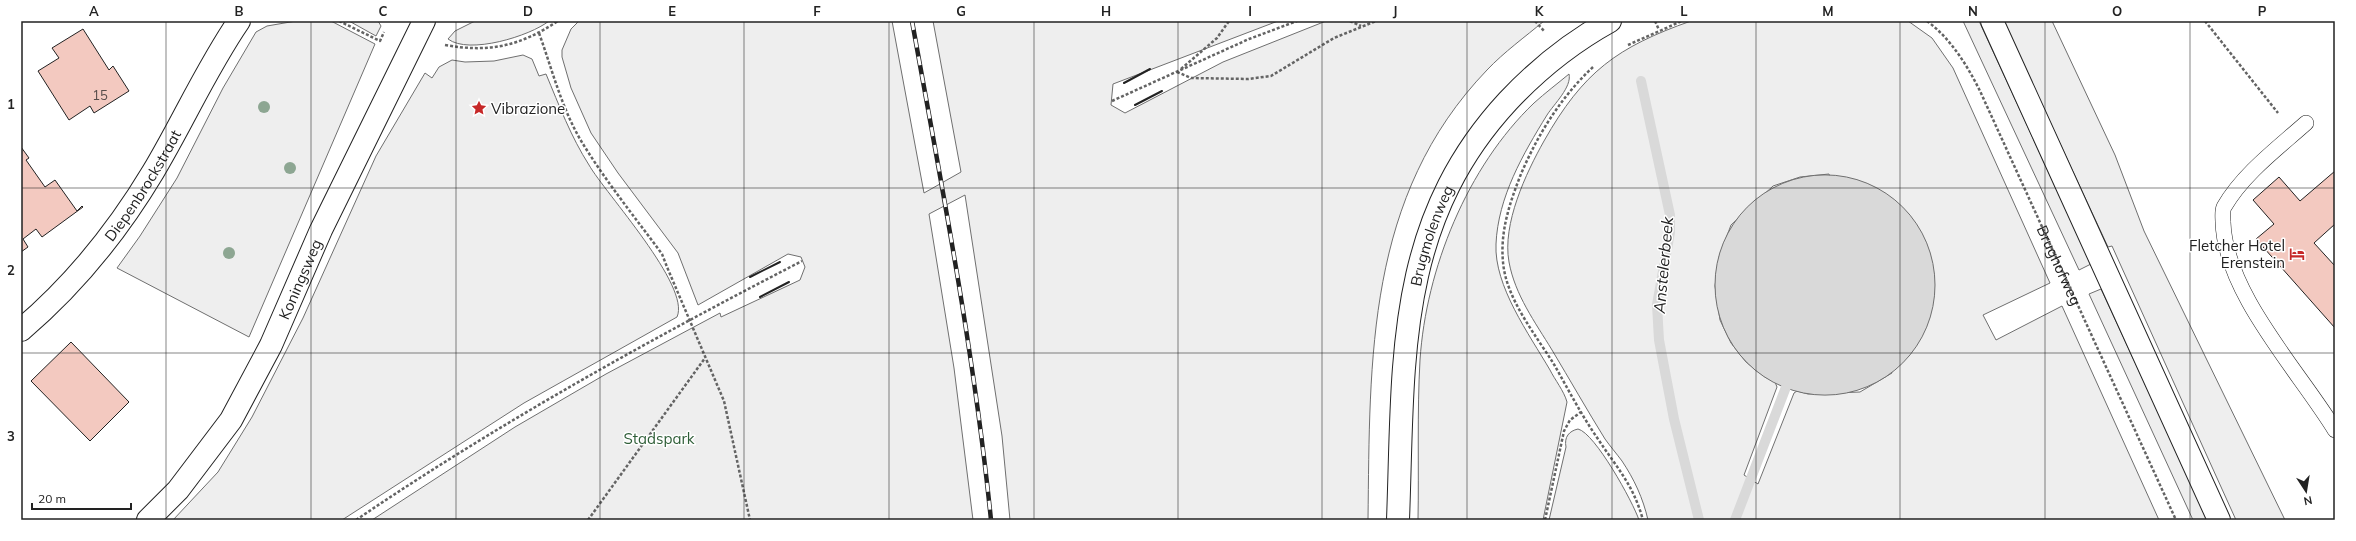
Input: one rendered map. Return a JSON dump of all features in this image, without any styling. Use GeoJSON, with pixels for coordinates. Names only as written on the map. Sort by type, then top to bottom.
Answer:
{"type":"FeatureCollection","features":[{"type":"Feature","properties":{"kind":"street","name":"Diepenbrockstraat"},"geometry":{"type":"LineString","coordinates":[[21,330],[45,309],[92,261],[119,223],[153,172],[218,52],[239,21]]}},
{"type":"Feature","properties":{"kind":"street","name":"Brugmolenweg"},"geometry":{"type":"LineString","coordinates":[[1398,520],[1406,340],[1414,284],[1422,248],[1433,217],[1454,173],[1467,152],[1502,107],[1531,76],[1552,59],[1610,21]]}},
{"type":"Feature","properties":{"kind":"street"},"geometry":{"type":"LineString","coordinates":[[1992,21],[2219,520]]}},
{"type":"Feature","properties":{"kind":"street","name":"Koningsweg"},"geometry":{"type":"LineString","coordinates":[[148,520],[178,490],[234,413],[271,345],[321,230],[421,28]]}},
{"type":"Feature","properties":{"kind":"lane"},"geometry":{"type":"LineString","coordinates":[[2306,123],[2244,181],[2223,209],[2224,235],[2235,276],[2272,338],[2335,430]]}},
{"type":"Feature","properties":{"kind":"path"},"geometry":{"type":"LineString","coordinates":[[339,21],[380,41],[384,32]]}},
{"type":"Feature","properties":{"kind":"path"},"geometry":{"type":"LineString","coordinates":[[421,28],[448,45],[466,49],[485,48],[516,43],[539,33],[558,21]]}},
{"type":"Feature","properties":{"kind":"path"},"geometry":{"type":"LineString","coordinates":[[1177,72],[1217,38],[1229,21]]}},
{"type":"Feature","properties":{"kind":"path"},"geometry":{"type":"LineString","coordinates":[[1112,102],[1249,39],[1297,21]]}},
{"type":"Feature","properties":{"kind":"path"},"geometry":{"type":"LineString","coordinates":[[1350,21],[1361,26]]}},
{"type":"Feature","properties":{"kind":"path"},"geometry":{"type":"LineString","coordinates":[[1177,72],[1191,78],[1248,79],[1271,76],[1334,38],[1376,21]]}},
{"type":"Feature","properties":{"kind":"path"},"geometry":{"type":"LineString","coordinates":[[1655,21],[1659,30]]}},
{"type":"Feature","properties":{"kind":"path"},"geometry":{"type":"LineString","coordinates":[[1625,46],[1682,21]]}},
{"type":"Feature","properties":{"kind":"path","name":"Brughofweg"},"geometry":{"type":"LineString","coordinates":[[1928,21],[1955,49],[1967,66],[1980,91],[2176,520]]}},
{"type":"Feature","properties":{"kind":"path"},"geometry":{"type":"LineString","coordinates":[[2205,21],[2294,134]]}},
{"type":"Feature","properties":{"kind":"path"},"geometry":{"type":"LineString","coordinates":[[539,33],[560,98],[580,138],[602,174],[662,254],[724,400],[750,520]]}},
{"type":"Feature","properties":{"kind":"path"},"geometry":{"type":"LineString","coordinates":[[1600,63],[1572,88],[1539,136],[1514,191],[1505,224],[1502,251],[1503,263],[1515,300],[1581,412],[1630,484],[1643,520]]}},
{"type":"Feature","properties":{"kind":"path"},"geometry":{"type":"LineString","coordinates":[[356,520],[429,470],[553,396],[689,319],[802,261]]}},
{"type":"Feature","properties":{"kind":"path"},"geometry":{"type":"LineString","coordinates":[[588,520],[705,358]]}},
{"type":"Feature","properties":{"kind":"path"},"geometry":{"type":"LineString","coordinates":[[1545,520],[1564,431],[1570,420],[1581,412]]}},
{"type":"Feature","properties":{"kind":"green space"},"geometry":{"type":"Polygon","coordinates":[[[296,21],[331,21],[375,44],[249,337],[117,268],[140,236],[177,178],[223,88],[256,32],[267,26],[296,21]]]}},
{"type":"Feature","properties":{"kind":"green space"},"geometry":{"type":"Polygon","coordinates":[[[349,21],[378,21],[381,26],[376,36],[349,21]]]}},
{"type":"Feature","properties":{"kind":"green space"},"geometry":{"type":"Polygon","coordinates":[[[475,21],[549,21],[540,27],[514,38],[499,42],[470,45],[458,43],[448,39],[455,31],[475,21]]]}},
{"type":"Feature","properties":{"kind":"green space","name":"Stadspark"},"geometry":{"type":"Polygon","coordinates":[[[579,21],[892,21],[924,193],[961,172],[933,21],[1278,21],[1113,84],[1111,105],[1125,113],[1223,62],[1326,21],[1544,21],[1507,51],[1487,70],[1447,119],[1418,171],[1397,225],[1383,282],[1375,340],[1370,399],[1368,520],[1010,520],[1002,436],[965,195],[929,214],[954,368],[973,520],[372,520],[515,427],[606,374],[720,313],[721,317],[800,280],[805,267],[801,257],[788,254],[698,305],[678,253],[618,173],[591,133],[571,88],[562,57],[562,50],[571,29],[579,21]]]}},
{"type":"Feature","properties":{"kind":"green space"},"geometry":{"type":"Polygon","coordinates":[[[1691,21],[1908,21],[1932,38],[1953,68],[2050,283],[1983,315],[1996,340],[2062,306],[2159,520],[1648,520],[1638,489],[1622,461],[1605,439],[1521,297],[1512,274],[1509,262],[1508,247],[1512,215],[1523,183],[1558,117],[1588,80],[1604,65],[1622,52],[1665,31],[1691,21]],[[1829,174],[1800,177],[1773,186],[1731,225],[1719,257],[1715,286],[1720,320],[1731,343],[1746,362],[1765,377],[1775,382],[1777,387],[1744,475],[1758,484],[1794,393],[1797,391],[1808,394],[1860,392],[1892,373],[1829,174]]]}},
{"type":"Feature","properties":{"kind":"green space"},"geometry":{"type":"Polygon","coordinates":[[[1963,21],[1979,21],[2091,264],[2079,270],[1963,21]]]}},
{"type":"Feature","properties":{"kind":"green space"},"geometry":{"type":"Polygon","coordinates":[[[2003,21],[2052,21],[2115,155],[2144,231],[2285,520],[2236,520],[2112,246],[2108,247],[2003,21]]]}},
{"type":"Feature","properties":{"kind":"green space"},"geometry":{"type":"Polygon","coordinates":[[[523,55],[532,59],[539,76],[546,74],[566,121],[589,165],[660,263],[671,284],[678,303],[677,317],[524,403],[342,520],[173,520],[218,472],[252,417],[303,318],[376,156],[425,73],[432,78],[439,67],[452,60],[465,62],[494,61],[523,55]]]}},
{"type":"Feature","properties":{"kind":"green space"},"geometry":{"type":"Polygon","coordinates":[[[1569,74],[1568,84],[1565,90],[1547,115],[1513,176],[1501,210],[1496,244],[1497,260],[1501,276],[1514,309],[1562,390],[1567,402],[1543,520],[1418,520],[1420,360],[1424,325],[1431,290],[1441,256],[1454,221],[1470,188],[1489,157],[1510,129],[1534,103],[1569,74]]]}},
{"type":"Feature","properties":{"kind":"green space"},"geometry":{"type":"Polygon","coordinates":[[[2101,289],[2208,520],[2193,520],[2089,294],[2101,289]]]}},
{"type":"Feature","properties":{"kind":"green space"},"geometry":{"type":"Polygon","coordinates":[[[1578,429],[1585,433],[1594,442],[1613,469],[1622,484],[1639,520],[1549,520],[1566,447],[1566,440],[1572,431],[1578,429]]]}},
{"type":"Feature","properties":{"kind":"shaded area"},"geometry":{"type":"Polygon","coordinates":[[[1814,175],[1836,175],[1867,183],[1895,200],[1903,207],[1922,233],[1927,243],[1935,274],[1935,296],[1927,327],[1910,355],[1903,363],[1877,382],[1867,387],[1836,395],[1814,395],[1783,387],[1773,382],[1755,370],[1740,355],[1723,327],[1715,296],[1715,274],[1723,243],[1728,233],[1740,215],[1755,200],[1783,183],[1814,175]]]}},
{"type":"Feature","properties":{"kind":"building"},"geometry":{"type":"Polygon","coordinates":[[[83,29],[109,70],[113,66],[129,91],[94,113],[90,106],[69,120],[38,71],[59,58],[52,48],[83,29]]]}},
{"type":"Feature","properties":{"kind":"building"},"geometry":{"type":"Polygon","coordinates":[[[21,147],[29,158],[26,160],[45,187],[55,180],[77,211],[82,206],[83,207],[42,237],[36,229],[23,239],[28,247],[21,252],[21,147]]]}},
{"type":"Feature","properties":{"kind":"building","name":"Fletcher Hotel Erenstein"},"geometry":{"type":"Polygon","coordinates":[[[2335,171],[2335,224],[2314,243],[2335,266],[2335,328],[2256,239],[2274,224],[2253,200],[2279,177],[2300,201],[2335,171]]]}},
{"type":"Feature","properties":{"kind":"building"},"geometry":{"type":"Polygon","coordinates":[[[71,342],[129,402],[90,441],[31,381],[71,342]]]}},
{"type":"Feature","properties":{"kind":"waterway","name":"Anstelerbeek"},"geometry":{"type":"LineString","coordinates":[[1641,81],[1670,215],[1670,232],[1657,305],[1659,340],[1674,419],[1699,520]]}},
{"type":"Feature","properties":{"kind":"waterway"},"geometry":{"type":"LineString","coordinates":[[1735,520],[1786,387]]}},
{"type":"Feature","properties":{"kind":"railway"},"geometry":{"type":"LineString","coordinates":[[912,21],[946,208],[976,394],[991,520]]}},
{"type":"Feature","properties":{"kind":"wall"},"geometry":{"type":"LineString","coordinates":[[1124,83],[1150,69]]}},
{"type":"Feature","properties":{"kind":"wall"},"geometry":{"type":"LineString","coordinates":[[1135,105],[1162,91]]}},
{"type":"Feature","properties":{"kind":"wall"},"geometry":{"type":"LineString","coordinates":[[750,277],[780,262]]}},
{"type":"Feature","properties":{"kind":"wall"},"geometry":{"type":"LineString","coordinates":[[760,297],[789,282]]}},
{"type":"Feature","properties":{"kind":"place","name":"Vibrazione"},"geometry":{"type":"Point","coordinates":[479,108]}},
{"type":"Feature","properties":{"kind":"place","name":"Fletcher Hotel Erenstein"},"geometry":{"type":"Point","coordinates":[2297,254]}}]}
